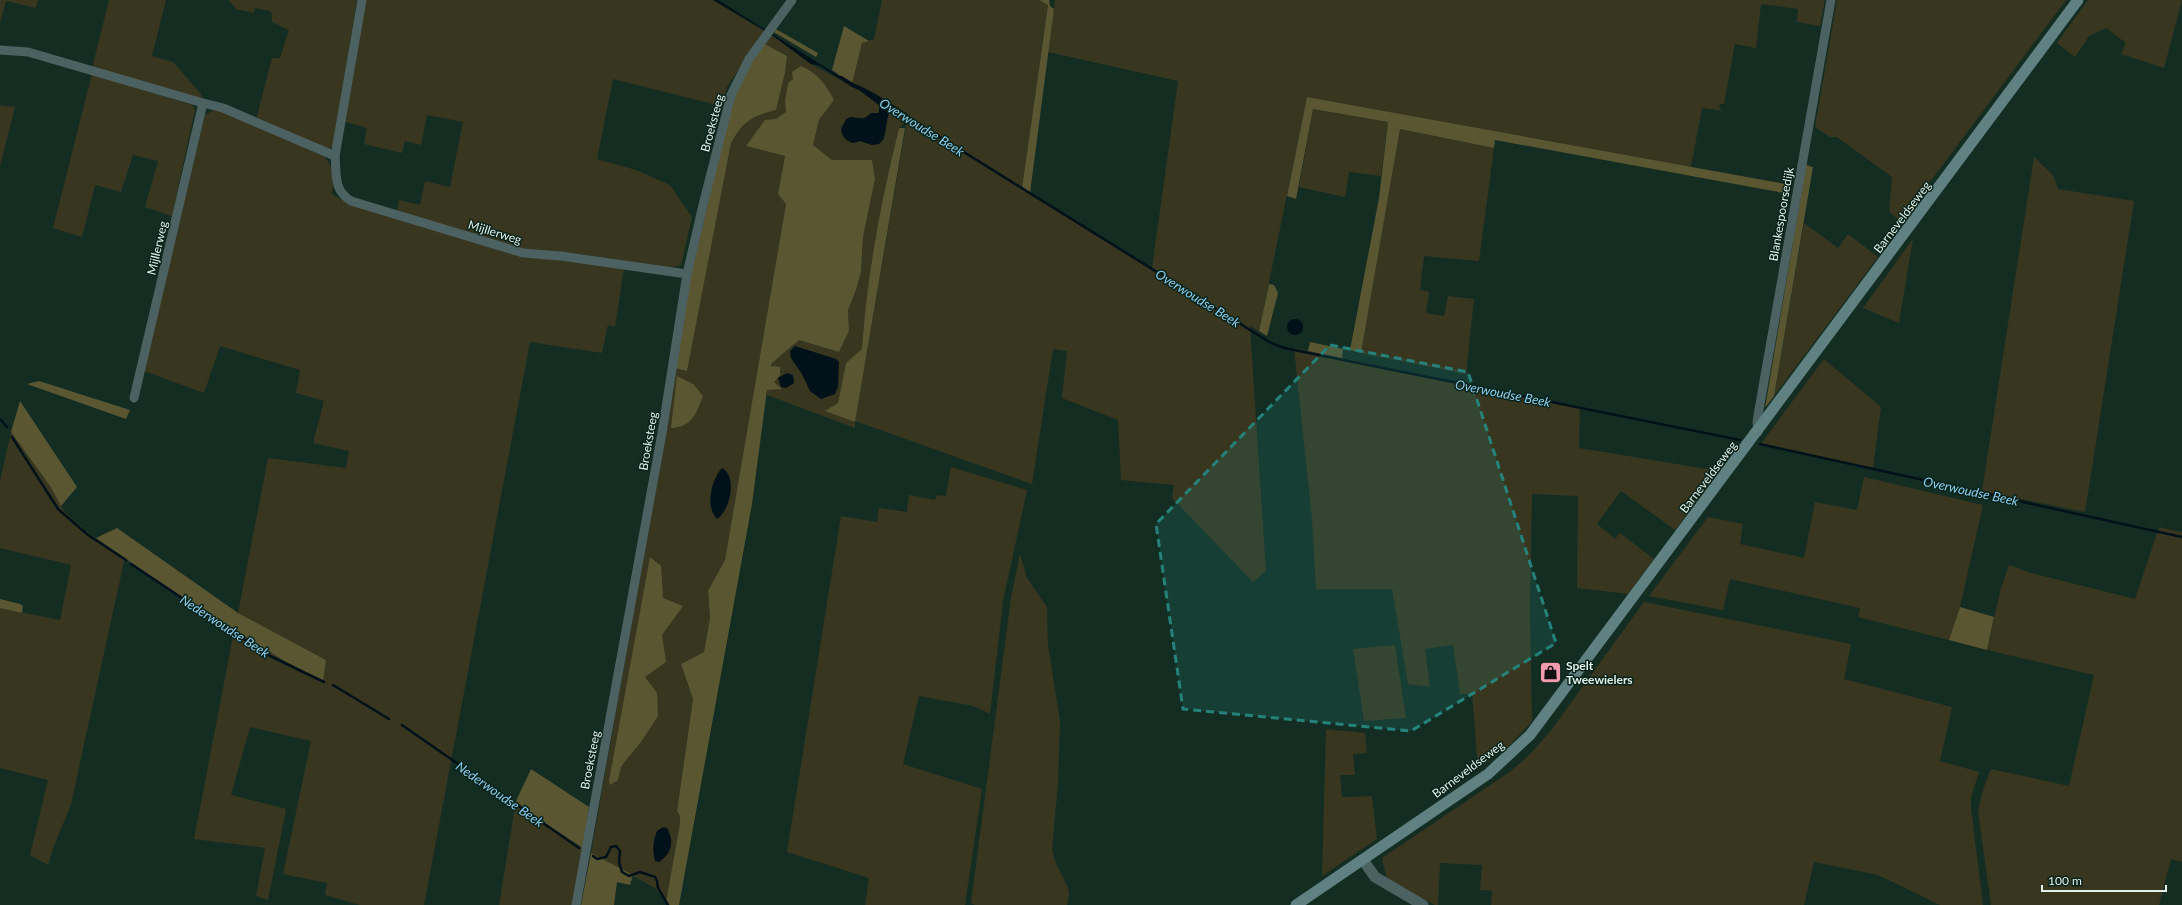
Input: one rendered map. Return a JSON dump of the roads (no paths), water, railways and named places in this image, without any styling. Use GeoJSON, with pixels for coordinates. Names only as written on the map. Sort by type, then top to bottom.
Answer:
{"type":"FeatureCollection","features":[{"type":"Feature","properties":{"kind":"main road","name":"Barneveldseweg"},"geometry":{"type":"LineString","coordinates":[[1296,905],[1488,774],[1530,735],[1758,432],[2078,0]]}},
{"type":"Feature","properties":{"kind":"street","name":"Mijllerweg"},"geometry":{"type":"LineString","coordinates":[[362,0],[335,156],[338,188],[342,196],[351,201],[523,253],[561,256],[687,274]]}},
{"type":"Feature","properties":{"kind":"street","name":"Broeksteeg"},"geometry":{"type":"LineString","coordinates":[[576,905],[662,433],[687,274],[731,95],[749,59],[792,0]]}},
{"type":"Feature","properties":{"kind":"street","name":"Blankespoorsedijk"},"geometry":{"type":"LineString","coordinates":[[1758,432],[1757,421],[1831,0]]}},
{"type":"Feature","properties":{"kind":"street"},"geometry":{"type":"LineString","coordinates":[[0,50],[28,52],[223,108],[335,156]]}},
{"type":"Feature","properties":{"kind":"street","name":"Mijllerweg"},"geometry":{"type":"LineString","coordinates":[[134,398],[204,103]]}},
{"type":"Feature","properties":{"kind":"street"},"geometry":{"type":"LineString","coordinates":[[1363,860],[1374,877],[1423,905]]}},
{"type":"Feature","properties":{"kind":"water"},"geometry":{"type":"Polygon","coordinates":[[[713,0],[718,0],[852,84],[889,102],[909,115],[907,120],[890,110],[884,137],[879,144],[872,145],[860,141],[852,143],[848,141],[841,130],[846,119],[851,117],[864,119],[871,113],[879,113],[879,105],[859,90],[820,66],[811,64],[769,33],[713,0]]]}},
{"type":"Feature","properties":{"kind":"water"},"geometry":{"type":"Polygon","coordinates":[[[1295,319],[1301,321],[1303,327],[1301,333],[1295,335],[1289,333],[1287,327],[1289,321],[1295,319]]]}},
{"type":"Feature","properties":{"kind":"water"},"geometry":{"type":"Polygon","coordinates":[[[795,346],[836,359],[839,362],[838,387],[835,394],[821,399],[810,391],[802,374],[791,358],[790,351],[795,346]]]}},
{"type":"Feature","properties":{"kind":"water"},"geometry":{"type":"Polygon","coordinates":[[[787,373],[793,375],[794,383],[786,388],[781,387],[778,378],[787,373]]]}},
{"type":"Feature","properties":{"kind":"water"},"geometry":{"type":"Polygon","coordinates":[[[722,468],[727,472],[730,478],[731,486],[729,501],[726,509],[717,519],[713,514],[710,501],[712,486],[722,468]]]}},
{"type":"Feature","properties":{"kind":"water"},"geometry":{"type":"Polygon","coordinates":[[[663,827],[667,828],[671,838],[671,843],[669,851],[659,862],[655,861],[653,846],[657,831],[663,827]]]}},
{"type":"Feature","properties":{"kind":"waterway","name":"Overwoudse Beek"},"geometry":{"type":"LineString","coordinates":[[841,77],[856,86]]}},
{"type":"Feature","properties":{"kind":"waterway","name":"Overwoudse Beek"},"geometry":{"type":"LineString","coordinates":[[906,116],[1271,343],[1284,348],[1740,440]]}},
{"type":"Feature","properties":{"kind":"waterway","name":"Nederwoudse Beek"},"geometry":{"type":"LineString","coordinates":[[0,419],[7,427]]}},
{"type":"Feature","properties":{"kind":"waterway","name":"Nederwoudse Beek"},"geometry":{"type":"LineString","coordinates":[[12,437],[58,509],[88,535],[126,560]]}},
{"type":"Feature","properties":{"kind":"waterway","name":"Overwoudse Beek"},"geometry":{"type":"LineString","coordinates":[[1760,444],[2182,537]]}},
{"type":"Feature","properties":{"kind":"waterway","name":"Nederwoudse Beek"},"geometry":{"type":"LineString","coordinates":[[131,564],[266,654],[324,682]]}},
{"type":"Feature","properties":{"kind":"waterway","name":"Nederwoudse Beek"},"geometry":{"type":"LineString","coordinates":[[333,685],[389,719]]}},
{"type":"Feature","properties":{"kind":"waterway","name":"Nederwoudse Beek"},"geometry":{"type":"LineString","coordinates":[[402,725],[579,848]]}},
{"type":"Feature","properties":{"kind":"waterway","name":"Nederwoudse Beek"},"geometry":{"type":"LineString","coordinates":[[593,856],[597,859],[606,857],[611,847],[616,846],[620,851],[619,862],[622,872],[629,876],[640,872],[655,877],[658,888],[668,905]]}},
{"type":"Feature","properties":{"kind":"place","name":"Spelt Tweewielers"},"geometry":{"type":"Point","coordinates":[1551,672]}}]}
